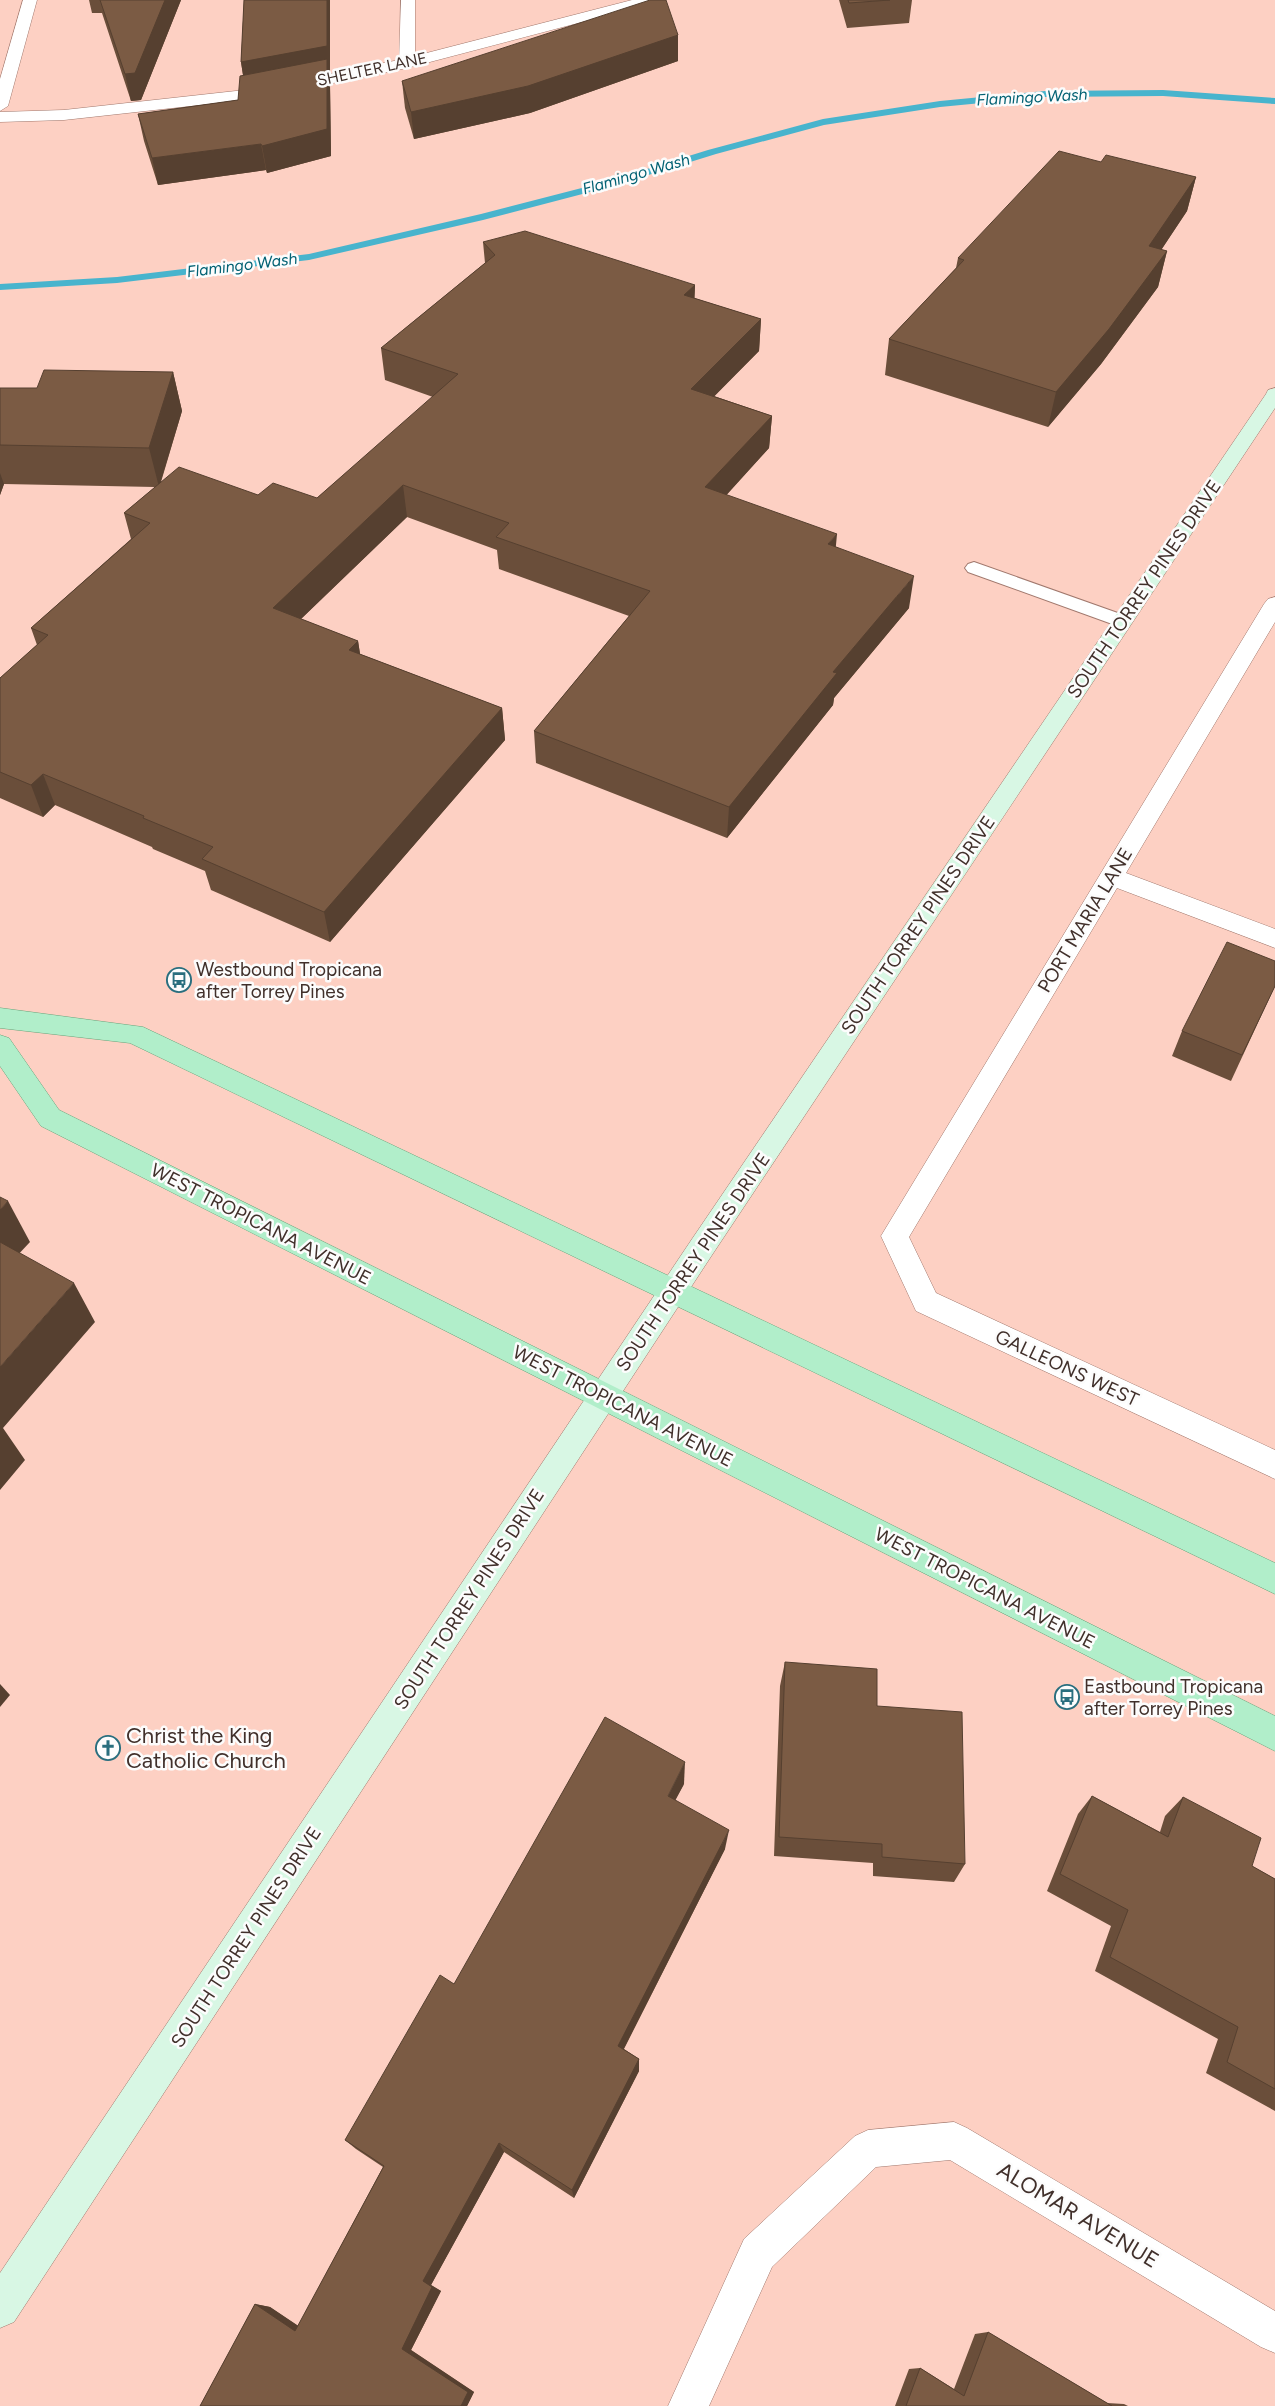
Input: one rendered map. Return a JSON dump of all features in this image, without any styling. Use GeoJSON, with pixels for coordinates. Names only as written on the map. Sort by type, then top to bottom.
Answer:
{"type":"FeatureCollection","features":[{"type":"Feature","properties":{"kind":"main road","name":"SOUTH TORREY PINES DRIVE"},"geometry":{"type":"LineString","coordinates":[[0,2308],[702,1247],[1275,394]]}},
{"type":"Feature","properties":{"kind":"main road"},"geometry":{"type":"LineString","coordinates":[[0,1018],[134,1034],[1275,1578]]}},
{"type":"Feature","properties":{"kind":"main road","name":"WEST TROPICANA AVENUE"},"geometry":{"type":"LineString","coordinates":[[0,1045],[50,1118],[1275,1734]]}},
{"type":"Feature","properties":{"kind":"street"},"geometry":{"type":"LineString","coordinates":[[0,106],[30,0]]}},
{"type":"Feature","properties":{"kind":"street"},"geometry":{"type":"LineString","coordinates":[[407,63],[408,0]]}},
{"type":"Feature","properties":{"kind":"street","name":"SHELTER LANE"},"geometry":{"type":"LineString","coordinates":[[0,118],[64,115],[254,94],[407,63],[649,0]]}},
{"type":"Feature","properties":{"kind":"street","name":"PORT MARIA LANE"},"geometry":{"type":"LineString","coordinates":[[895,1236],[1275,604]]}},
{"type":"Feature","properties":{"kind":"street"},"geometry":{"type":"LineString","coordinates":[[1112,877],[1275,939]]}},
{"type":"Feature","properties":{"kind":"street","name":"GALLEONS WEST"},"geometry":{"type":"LineString","coordinates":[[895,1236],[926,1302],[1275,1465]]}},
{"type":"Feature","properties":{"kind":"street","name":"ALOMAR AVENUE"},"geometry":{"type":"LineString","coordinates":[[688,2406],[758,2253],[868,2149],[954,2141],[1275,2333]]}},
{"type":"Feature","properties":{"kind":"lane"},"geometry":{"type":"LineString","coordinates":[[974,568],[1122,621]]}},
{"type":"Feature","properties":{"kind":"building"},"geometry":{"type":"Polygon","coordinates":[[[100,0],[165,0],[135,73],[125,74],[100,0]]]}},
{"type":"Feature","properties":{"kind":"building"},"geometry":{"type":"Polygon","coordinates":[[[244,0],[327,0],[327,46],[241,62],[244,0]]]}},
{"type":"Feature","properties":{"kind":"building"},"geometry":{"type":"Polygon","coordinates":[[[650,0],[666,0],[678,35],[528,86],[411,112],[402,81],[650,0]]]}},
{"type":"Feature","properties":{"kind":"building"},"geometry":{"type":"Polygon","coordinates":[[[848,0],[890,0],[849,3],[848,0]]]}},
{"type":"Feature","properties":{"kind":"building"},"geometry":{"type":"Polygon","coordinates":[[[327,59],[327,129],[262,146],[261,144],[152,158],[138,114],[238,100],[240,76],[327,59]]]}},
{"type":"Feature","properties":{"kind":"building"},"geometry":{"type":"Polygon","coordinates":[[[1059,151],[1101,162],[1106,155],[1196,177],[1149,246],[1167,251],[1109,329],[1056,392],[889,339],[964,260],[958,258],[1059,151]]]}},
{"type":"Feature","properties":{"kind":"building"},"geometry":{"type":"Polygon","coordinates":[[[525,231],[695,285],[684,295],[761,319],[691,389],[772,416],[705,487],[837,534],[828,544],[914,576],[833,672],[837,673],[729,807],[534,731],[650,591],[496,537],[509,523],[403,485],[273,608],[358,641],[349,650],[502,708],[324,912],[202,859],[213,847],[143,818],[144,816],[43,774],[31,785],[0,772],[0,678],[48,635],[31,628],[150,523],[124,513],[179,467],[258,495],[273,483],[317,498],[458,374],[381,348],[495,255],[483,242],[525,231]]]}},
{"type":"Feature","properties":{"kind":"building"},"geometry":{"type":"Polygon","coordinates":[[[44,370],[173,372],[149,448],[0,445],[0,388],[37,388],[44,370]]]}},
{"type":"Feature","properties":{"kind":"building"},"geometry":{"type":"Polygon","coordinates":[[[1227,942],[1275,961],[1275,986],[1242,1055],[1182,1031],[1227,942]]]}},
{"type":"Feature","properties":{"kind":"building"},"geometry":{"type":"Polygon","coordinates":[[[0,1197],[8,1201],[0,1210],[0,1197]]]}},
{"type":"Feature","properties":{"kind":"building"},"geometry":{"type":"Polygon","coordinates":[[[0,1242],[74,1283],[0,1367],[0,1242]]]}},
{"type":"Feature","properties":{"kind":"building"},"geometry":{"type":"Polygon","coordinates":[[[785,1662],[877,1669],[877,1706],[962,1712],[965,1864],[882,1857],[882,1844],[779,1837],[785,1662]]]}},
{"type":"Feature","properties":{"kind":"building"},"geometry":{"type":"Polygon","coordinates":[[[605,1717],[685,1762],[668,1796],[729,1830],[618,2046],[639,2059],[572,2190],[499,2143],[423,2281],[432,2287],[402,2349],[468,2392],[461,2406],[200,2406],[255,2304],[295,2331],[384,2166],[345,2140],[440,1975],[454,1984],[605,1717]]]}},
{"type":"Feature","properties":{"kind":"building"},"geometry":{"type":"Polygon","coordinates":[[[1092,1796],[1168,1837],[1183,1797],[1261,1838],[1252,1866],[1275,1879],[1275,2089],[1227,2062],[1238,2027],[1110,1957],[1128,1910],[1060,1874],[1092,1796]]]}},
{"type":"Feature","properties":{"kind":"building"},"geometry":{"type":"Polygon","coordinates":[[[988,2332],[1112,2406],[906,2406],[920,2368],[964,2396],[988,2332]]]}},
{"type":"Feature","properties":{"kind":"waterway","name":"Flamingo Wash"},"geometry":{"type":"LineString","coordinates":[[0,287],[117,280],[309,257],[483,217],[609,184],[712,152],[823,122],[940,104],[1045,94],[1163,93],[1275,101]]}},
{"type":"Feature","properties":{"kind":"place","name":"Westbound Tropicana after Torrey Pines"},"geometry":{"type":"Point","coordinates":[179,980]}},
{"type":"Feature","properties":{"kind":"place","name":"Eastbound Tropicana after Torrey Pines"},"geometry":{"type":"Point","coordinates":[1067,1697]}},
{"type":"Feature","properties":{"kind":"place","name":"Christ the King Catholic Church"},"geometry":{"type":"Point","coordinates":[108,1748]}}]}
